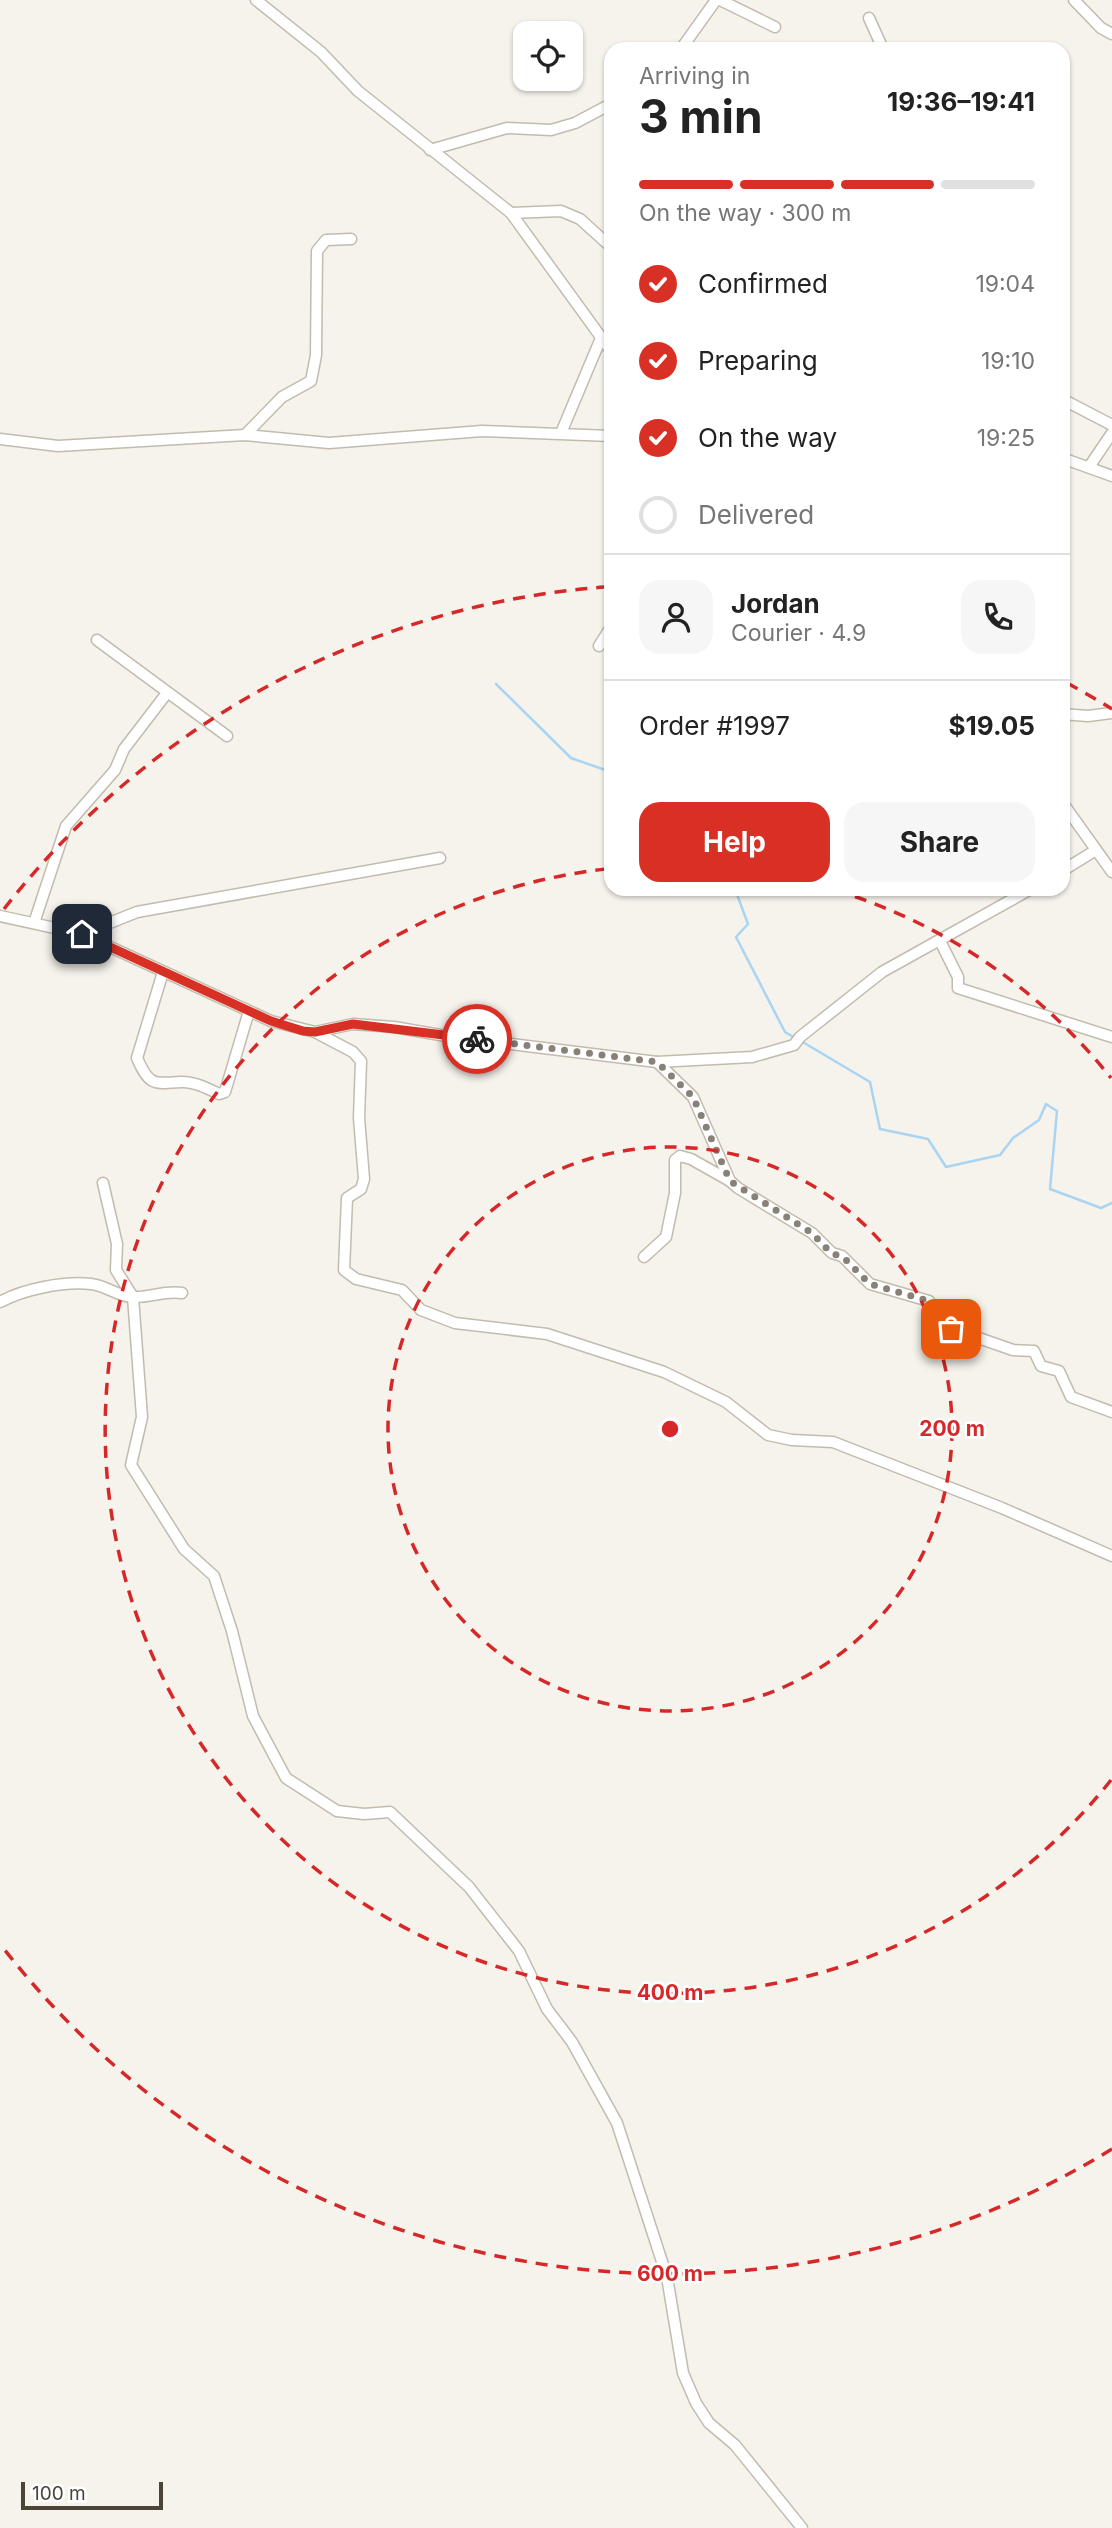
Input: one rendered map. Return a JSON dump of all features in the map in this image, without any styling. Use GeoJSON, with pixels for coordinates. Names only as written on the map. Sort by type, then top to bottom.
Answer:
{"type":"FeatureCollection","features":[{"type":"Feature","properties":{"kind":"street"},"geometry":{"type":"LineString","coordinates":[[256,0],[321,52],[358,90],[511,214],[604,342]]}},
{"type":"Feature","properties":{"kind":"street"},"geometry":{"type":"LineString","coordinates":[[686,42],[718,0],[775,27]]}},
{"type":"Feature","properties":{"kind":"street"},"geometry":{"type":"LineString","coordinates":[[1074,0],[1101,28],[1112,34]]}},
{"type":"Feature","properties":{"kind":"street"},"geometry":{"type":"LineString","coordinates":[[869,18],[880,42]]}},
{"type":"Feature","properties":{"kind":"street"},"geometry":{"type":"LineString","coordinates":[[430,150],[507,128],[551,130],[575,123],[604,108]]}},
{"type":"Feature","properties":{"kind":"street"},"geometry":{"type":"LineString","coordinates":[[511,214],[561,211],[580,219],[604,241]]}},
{"type":"Feature","properties":{"kind":"street"},"geometry":{"type":"LineString","coordinates":[[245,435],[282,397],[311,381],[316,355],[317,251],[326,240],[351,239]]}},
{"type":"Feature","properties":{"kind":"street"},"geometry":{"type":"LineString","coordinates":[[561,433],[601,338]]}},
{"type":"Feature","properties":{"kind":"street"},"geometry":{"type":"LineString","coordinates":[[1070,402],[1112,425]]}},
{"type":"Feature","properties":{"kind":"street"},"geometry":{"type":"LineString","coordinates":[[0,439],[58,446],[245,435],[329,443],[482,431],[604,436]]}},
{"type":"Feature","properties":{"kind":"street"},"geometry":{"type":"LineString","coordinates":[[1089,467],[1112,433]]}},
{"type":"Feature","properties":{"kind":"street"},"geometry":{"type":"LineString","coordinates":[[1070,461],[1112,476]]}},
{"type":"Feature","properties":{"kind":"street"},"geometry":{"type":"LineString","coordinates":[[599,646],[604,638]]}},
{"type":"Feature","properties":{"kind":"street"},"geometry":{"type":"LineString","coordinates":[[97,640],[227,736]]}},
{"type":"Feature","properties":{"kind":"street"},"geometry":{"type":"LineString","coordinates":[[34,923],[66,825],[116,770],[124,749],[167,693]]}},
{"type":"Feature","properties":{"kind":"street"},"geometry":{"type":"LineString","coordinates":[[1070,715],[1112,713]]}},
{"type":"Feature","properties":{"kind":"street"},"geometry":{"type":"LineString","coordinates":[[1070,813],[1112,872]]}},
{"type":"Feature","properties":{"kind":"street"},"geometry":{"type":"LineString","coordinates":[[1070,866],[1096,850]]}},
{"type":"Feature","properties":{"kind":"street"},"geometry":{"type":"LineString","coordinates":[[82,934],[137,912],[440,858]]}},
{"type":"Feature","properties":{"kind":"street"},"geometry":{"type":"LineString","coordinates":[[315,1032],[353,1024],[394,1027],[446,1037],[657,1062],[752,1057],[797,1041],[882,972],[1019,896]]}},
{"type":"Feature","properties":{"kind":"street"},"geometry":{"type":"LineString","coordinates":[[0,916],[82,934],[271,1021],[315,1032],[353,1052],[361,1061],[359,1118],[364,1179],[361,1189],[347,1198],[345,1270],[356,1279],[402,1290],[421,1310],[455,1323],[547,1334],[664,1372],[726,1402],[768,1435],[792,1440],[833,1442],[1002,1508],[1112,1556]]}},
{"type":"Feature","properties":{"kind":"street"},"geometry":{"type":"LineString","coordinates":[[940,941],[958,977],[958,988],[1112,1037]]}},
{"type":"Feature","properties":{"kind":"street"},"geometry":{"type":"LineString","coordinates":[[163,972],[137,1058],[150,1080],[165,1086],[181,1082],[219,1094],[225,1092],[249,1011]]}},
{"type":"Feature","properties":{"kind":"street"},"geometry":{"type":"LineString","coordinates":[[657,1062],[693,1097],[730,1181]]}},
{"type":"Feature","properties":{"kind":"street"},"geometry":{"type":"LineString","coordinates":[[644,1257],[666,1237],[675,1193],[675,1160],[680,1156],[691,1158],[812,1233],[832,1254],[842,1256],[870,1284],[929,1301],[947,1327],[964,1330],[1013,1350],[1034,1351],[1041,1366],[1059,1371],[1070,1396],[1112,1412]]}},
{"type":"Feature","properties":{"kind":"street"},"geometry":{"type":"LineString","coordinates":[[103,1183],[117,1244],[116,1270],[132,1297],[142,1417],[131,1465],[184,1549],[215,1576],[233,1631],[253,1716],[286,1777],[337,1811],[390,1812],[469,1887],[519,1951],[547,2009],[572,2042],[617,2123],[667,2277],[681,2362],[696,2403],[709,2423],[735,2445],[802,2528]]}},
{"type":"Feature","properties":{"kind":"street"},"geometry":{"type":"LineString","coordinates":[[0,1302],[13,1295],[48,1288],[92,1284],[132,1297],[166,1290],[182,1293]]}},
{"type":"Feature","properties":{"kind":"waterway"},"geometry":{"type":"LineString","coordinates":[[496,684],[571,758],[604,770]]}},
{"type":"Feature","properties":{"kind":"waterway"},"geometry":{"type":"LineString","coordinates":[[738,896],[748,924],[736,937],[785,1032],[795,1038]]}},
{"type":"Feature","properties":{"kind":"waterway"},"geometry":{"type":"LineString","coordinates":[[801,1041],[870,1082],[880,1129],[928,1139],[946,1167],[1000,1155],[1013,1138],[1039,1120],[1046,1104],[1057,1111],[1050,1189],[1101,1208],[1112,1203]]}},
{"type":"Feature","properties":{"kind":"way so far"},"geometry":{"type":"LineString","coordinates":[[477,1039],[657,1062],[693,1097],[730,1181],[812,1233],[832,1254],[842,1256],[865,1281],[929,1301],[951,1329]]}},
{"type":"Feature","properties":{"kind":"route"},"geometry":{"type":"LineString","coordinates":[[82,934],[271,1021],[303,1031],[315,1032],[353,1024],[477,1039]]}}]}
